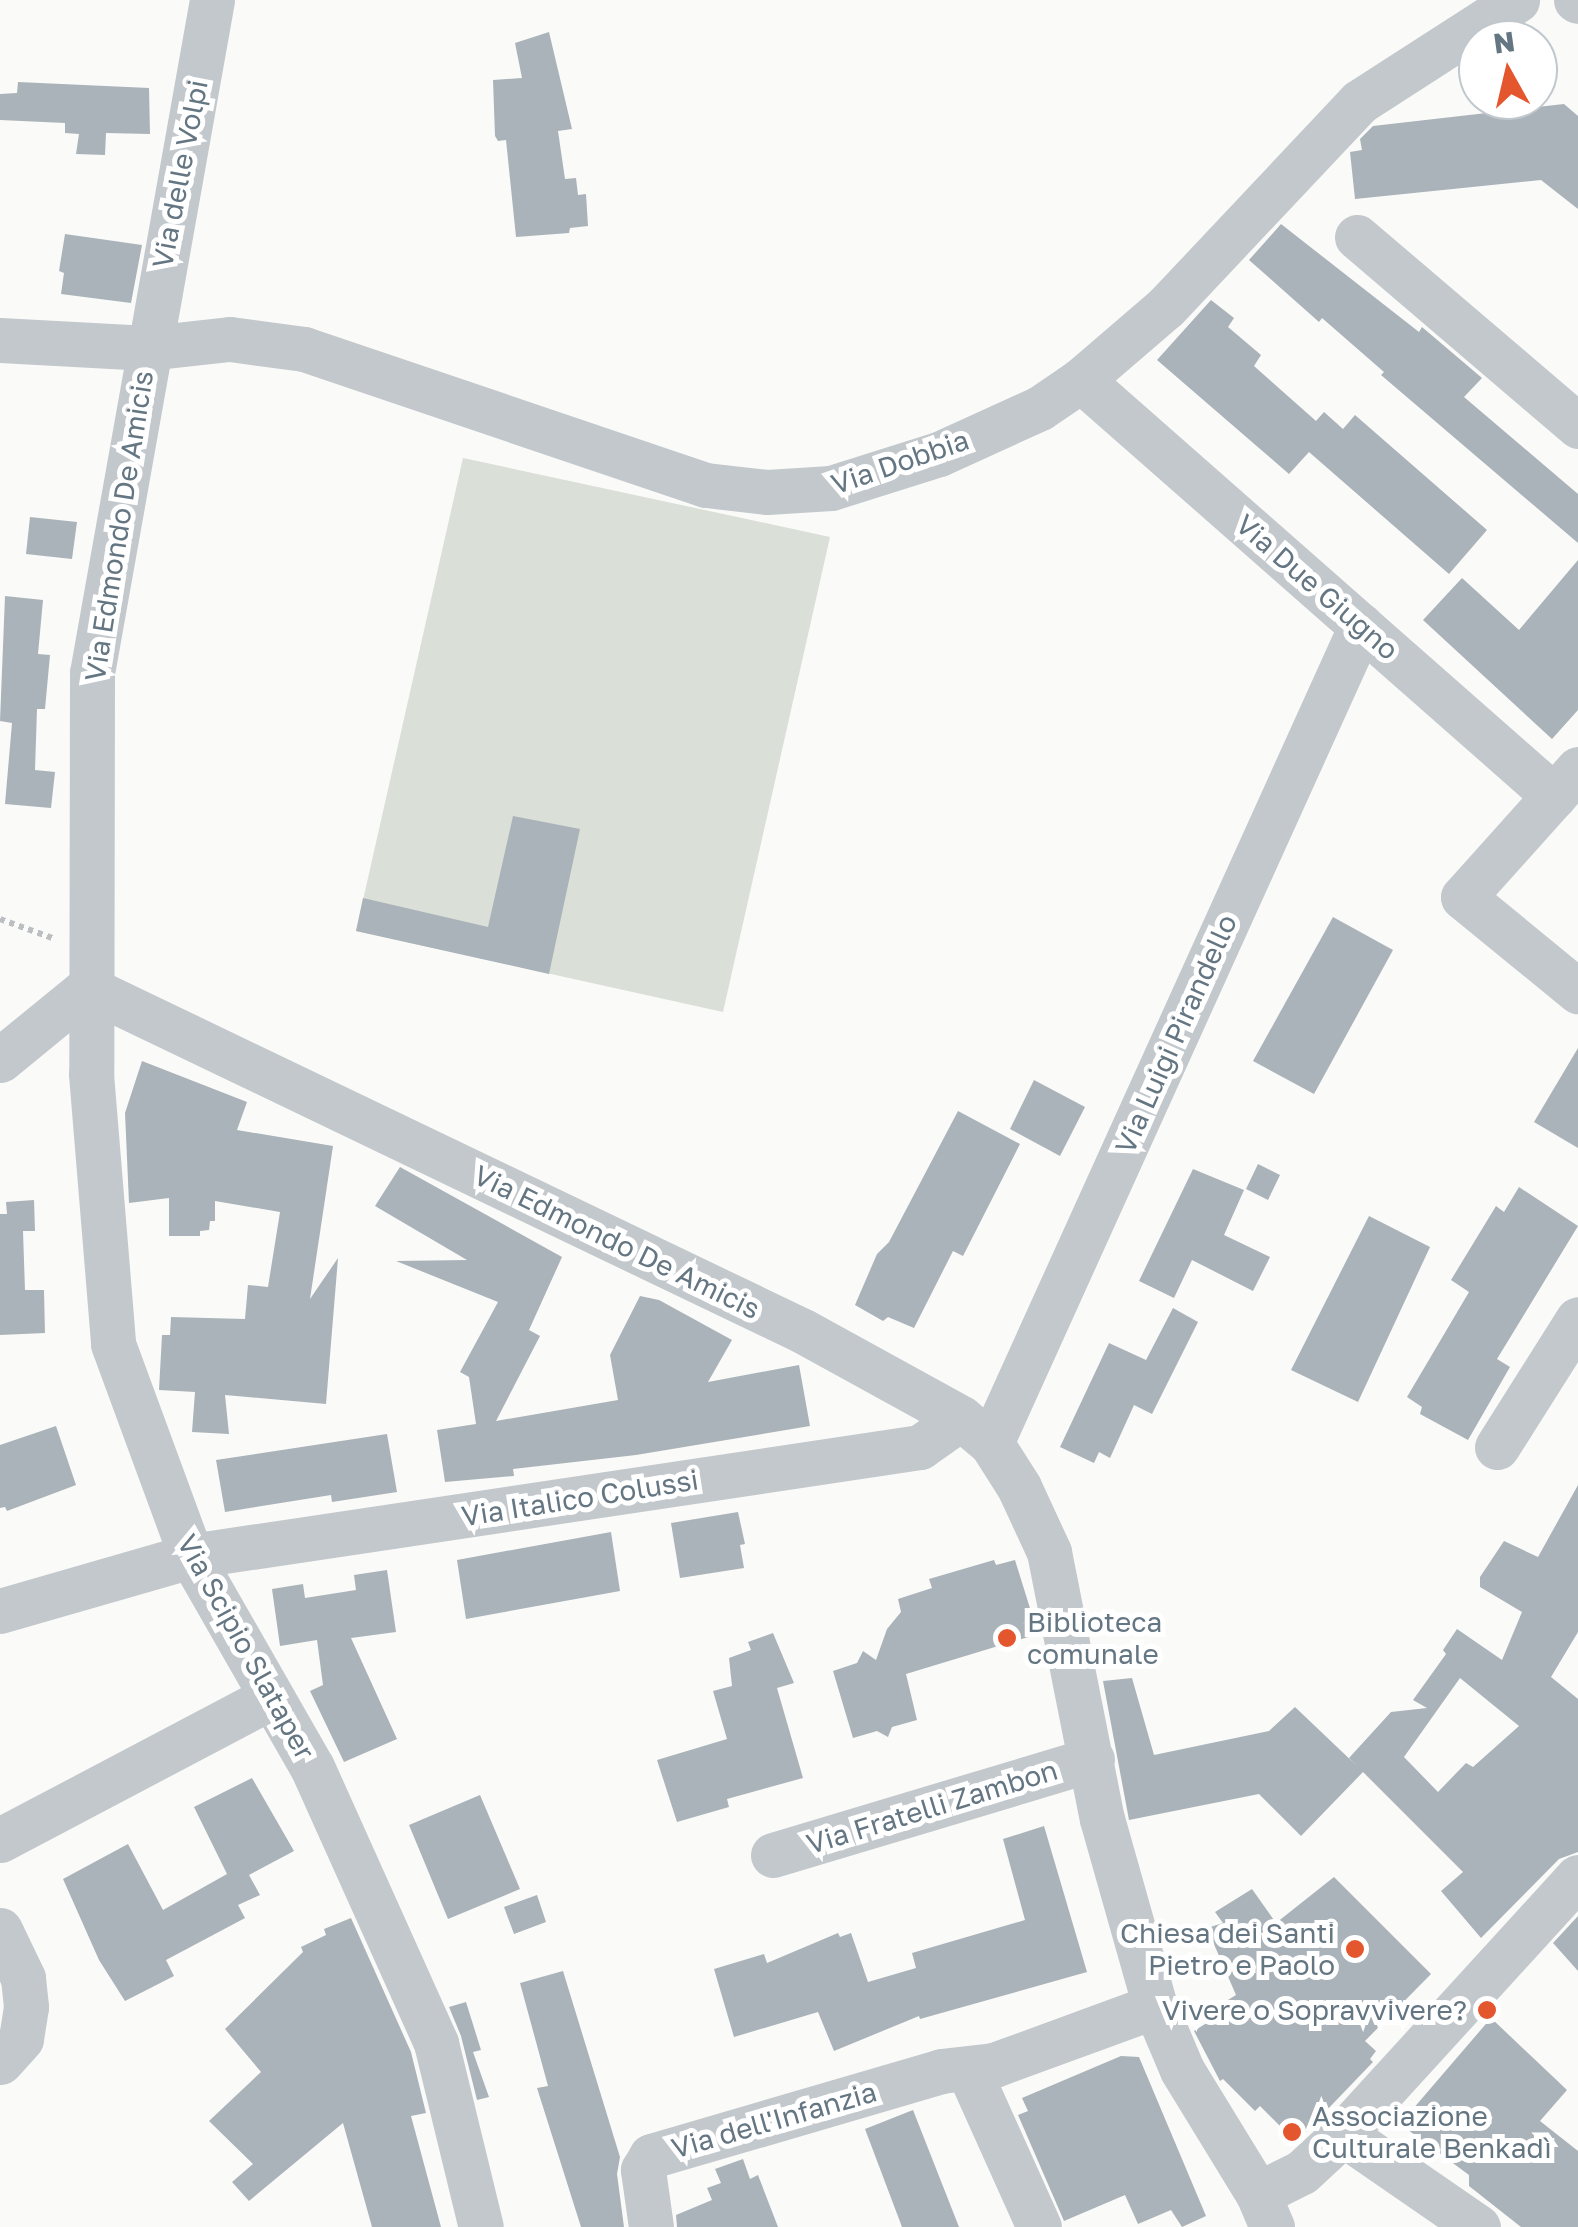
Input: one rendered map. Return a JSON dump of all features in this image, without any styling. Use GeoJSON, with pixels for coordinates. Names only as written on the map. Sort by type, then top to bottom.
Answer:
{"type":"FeatureCollection","features":[{"type":"Feature","properties":{"kind":"street","name":"Via delle Volpi"},"geometry":{"type":"LineString","coordinates":[[148,348],[212,0]]}},
{"type":"Feature","properties":{"kind":"street","name":"Via Dobbia"},"geometry":{"type":"LineString","coordinates":[[0,340],[148,348],[230,339],[304,349],[706,485],[767,492],[831,488],[939,454],[1040,408],[1080,380],[1166,307],[1360,102],[1517,0]]}},
{"type":"Feature","properties":{"kind":"street"},"geometry":{"type":"LineString","coordinates":[[1357,236],[1578,426]]}},
{"type":"Feature","properties":{"kind":"street","name":"Via Edmondo De Amicis"},"geometry":{"type":"LineString","coordinates":[[148,348],[92,673],[88,970],[803,1331],[976,1430],[1019,1487],[1049,1552],[1102,1819],[1155,2006],[1182,2070],[1265,2210]]}},
{"type":"Feature","properties":{"kind":"street","name":"Via Due Giugno"},"geometry":{"type":"LineString","coordinates":[[1080,380],[1362,626],[1566,783],[1463,897],[1578,991]]}},
{"type":"Feature","properties":{"kind":"street","name":"Via Luigi Pirandello"},"geometry":{"type":"LineString","coordinates":[[976,1430],[1362,626]]}},
{"type":"Feature","properties":{"kind":"street"},"geometry":{"type":"LineString","coordinates":[[6,1058],[88,970]]}},
{"type":"Feature","properties":{"kind":"street","name":"Via Scipio Slataper"},"geometry":{"type":"LineString","coordinates":[[88,970],[90,1074],[113,1344],[191,1556],[312,1767],[436,2043],[481,2227]]}},
{"type":"Feature","properties":{"kind":"street"},"geometry":{"type":"LineString","coordinates":[[6,1058],[90,1074]]}},
{"type":"Feature","properties":{"kind":"street"},"geometry":{"type":"LineString","coordinates":[[1498,1447],[1578,1319]]}},
{"type":"Feature","properties":{"kind":"street","name":"Via Italico Colussi"},"geometry":{"type":"LineString","coordinates":[[0,1611],[191,1556],[920,1447],[976,1430]]}},
{"type":"Feature","properties":{"kind":"street"},"geometry":{"type":"LineString","coordinates":[[0,1840],[271,1697]]}},
{"type":"Feature","properties":{"kind":"street","name":"Via Fratelli Zambon"},"geometry":{"type":"LineString","coordinates":[[773,1855],[1092,1758]]}},
{"type":"Feature","properties":{"kind":"street"},"geometry":{"type":"LineString","coordinates":[[1265,2210],[1343,2134],[1578,1877]]}},
{"type":"Feature","properties":{"kind":"street"},"geometry":{"type":"LineString","coordinates":[[0,1930],[23,1978],[26,2007],[21,2039],[0,2062]]}},
{"type":"Feature","properties":{"kind":"street","name":"Via dell'Infanzia"},"geometry":{"type":"LineString","coordinates":[[651,2227],[644,2170],[652,2156],[941,2071],[994,2064],[1155,2006]]}},
{"type":"Feature","properties":{"kind":"street"},"geometry":{"type":"LineString","coordinates":[[968,2069],[1039,2227]]}},
{"type":"Feature","properties":{"kind":"street"},"geometry":{"type":"LineString","coordinates":[[1343,2134],[1478,2227]]}},
{"type":"Feature","properties":{"kind":"path"},"geometry":{"type":"LineString","coordinates":[[0,919],[88,970]]}},
{"type":"Feature","properties":{"kind":"shaded area"},"geometry":{"type":"Polygon","coordinates":[[[463,458],[830,537],[723,1012],[356,931],[463,458]]]}},
{"type":"Feature","properties":{"kind":"building"},"geometry":{"type":"Polygon","coordinates":[[[549,32],[572,129],[558,131],[565,179],[576,178],[578,195],[586,194],[588,226],[570,228],[569,233],[516,237],[506,140],[498,141],[495,136],[493,80],[522,78],[515,43],[549,32]]]}},
{"type":"Feature","properties":{"kind":"building"},"geometry":{"type":"Polygon","coordinates":[[[18,82],[149,88],[150,134],[106,133],[105,155],[76,154],[79,134],[65,133],[65,123],[0,120],[0,94],[17,93],[18,82]]]}},
{"type":"Feature","properties":{"kind":"building"},"geometry":{"type":"Polygon","coordinates":[[[1564,104],[1578,116],[1578,209],[1541,180],[1355,199],[1350,152],[1362,150],[1360,139],[1373,126],[1458,116],[1458,120],[1558,120],[1558,105],[1564,104]]]}},
{"type":"Feature","properties":{"kind":"building"},"geometry":{"type":"Polygon","coordinates":[[[1281,224],[1419,332],[1422,327],[1482,378],[1464,397],[1578,494],[1578,543],[1381,375],[1384,372],[1322,318],[1319,322],[1249,260],[1281,224]]]}},
{"type":"Feature","properties":{"kind":"building"},"geometry":{"type":"Polygon","coordinates":[[[65,234],[142,245],[131,303],[61,294],[64,273],[59,271],[65,234]]]}},
{"type":"Feature","properties":{"kind":"building"},"geometry":{"type":"Polygon","coordinates":[[[1211,300],[1234,318],[1228,327],[1261,355],[1254,366],[1316,421],[1324,412],[1343,429],[1355,415],[1487,530],[1449,574],[1309,452],[1289,474],[1157,360],[1211,300]]]}},
{"type":"Feature","properties":{"kind":"building"},"geometry":{"type":"Polygon","coordinates":[[[30,517],[77,522],[72,559],[26,554],[30,517]]]}},
{"type":"Feature","properties":{"kind":"building"},"geometry":{"type":"Polygon","coordinates":[[[1578,560],[1578,710],[1552,739],[1423,620],[1462,578],[1519,630],[1578,560]]]}},
{"type":"Feature","properties":{"kind":"building"},"geometry":{"type":"Polygon","coordinates":[[[5,596],[43,600],[38,654],[50,655],[45,709],[37,709],[35,770],[55,772],[51,808],[5,804],[12,723],[0,721],[5,596]]]}},
{"type":"Feature","properties":{"kind":"building"},"geometry":{"type":"Polygon","coordinates":[[[513,816],[580,829],[549,974],[356,931],[363,898],[488,927],[513,816]]]}},
{"type":"Feature","properties":{"kind":"building"},"geometry":{"type":"Polygon","coordinates":[[[1333,917],[1393,950],[1314,1094],[1253,1061],[1333,917]]]}},
{"type":"Feature","properties":{"kind":"building"},"geometry":{"type":"Polygon","coordinates":[[[1578,1048],[1578,1148],[1534,1122],[1578,1048]]]}},
{"type":"Feature","properties":{"kind":"building"},"geometry":{"type":"Polygon","coordinates":[[[142,1061],[247,1102],[237,1130],[333,1146],[310,1299],[338,1258],[326,1404],[225,1395],[229,1434],[192,1432],[195,1392],[159,1390],[162,1335],[170,1335],[171,1317],[245,1319],[248,1285],[268,1287],[280,1212],[215,1201],[215,1221],[210,1221],[209,1230],[200,1231],[200,1236],[169,1236],[169,1198],[129,1203],[125,1113],[142,1061]]]}},
{"type":"Feature","properties":{"kind":"building"},"geometry":{"type":"Polygon","coordinates":[[[1034,1080],[1085,1107],[1060,1156],[1010,1129],[1034,1080]]]}},
{"type":"Feature","properties":{"kind":"building"},"geometry":{"type":"Polygon","coordinates":[[[958,1111],[1020,1144],[963,1256],[953,1251],[914,1328],[888,1317],[883,1321],[855,1305],[877,1254],[889,1242],[958,1111]]]}},
{"type":"Feature","properties":{"kind":"building"},"geometry":{"type":"Polygon","coordinates":[[[1258,1164],[1280,1175],[1268,1200],[1246,1189],[1258,1164]]]}},
{"type":"Feature","properties":{"kind":"building"},"geometry":{"type":"Polygon","coordinates":[[[400,1167],[562,1257],[529,1330],[540,1336],[496,1421],[618,1400],[610,1355],[640,1296],[659,1300],[732,1340],[708,1382],[799,1365],[810,1426],[636,1455],[513,1469],[514,1476],[445,1482],[437,1430],[476,1424],[469,1377],[460,1372],[498,1302],[396,1261],[467,1260],[375,1206],[400,1167]]]}},
{"type":"Feature","properties":{"kind":"building"},"geometry":{"type":"Polygon","coordinates":[[[1193,1169],[1244,1190],[1224,1235],[1270,1257],[1253,1291],[1192,1260],[1174,1298],[1139,1281],[1193,1169]]]}},
{"type":"Feature","properties":{"kind":"building"},"geometry":{"type":"Polygon","coordinates":[[[1519,1187],[1578,1226],[1497,1359],[1510,1367],[1468,1440],[1420,1414],[1422,1407],[1407,1397],[1469,1292],[1451,1280],[1496,1206],[1504,1212],[1519,1187]]]}},
{"type":"Feature","properties":{"kind":"building"},"geometry":{"type":"Polygon","coordinates":[[[34,1200],[35,1231],[23,1231],[25,1290],[44,1290],[45,1333],[0,1335],[0,1214],[7,1214],[6,1202],[34,1200]]]}},
{"type":"Feature","properties":{"kind":"building"},"geometry":{"type":"Polygon","coordinates":[[[1369,1216],[1430,1247],[1358,1402],[1291,1370],[1369,1216]]]}},
{"type":"Feature","properties":{"kind":"building"},"geometry":{"type":"Polygon","coordinates":[[[1173,1308],[1198,1322],[1152,1414],[1134,1405],[1110,1458],[1099,1452],[1094,1463],[1060,1447],[1109,1343],[1146,1360],[1173,1308]]]}},
{"type":"Feature","properties":{"kind":"building"},"geometry":{"type":"Polygon","coordinates":[[[56,1426],[76,1485],[7,1511],[0,1508],[0,1445],[56,1426]]]}},
{"type":"Feature","properties":{"kind":"building"},"geometry":{"type":"Polygon","coordinates":[[[387,1434],[397,1492],[332,1502],[331,1495],[225,1512],[216,1460],[387,1434]]]}},
{"type":"Feature","properties":{"kind":"building"},"geometry":{"type":"Polygon","coordinates":[[[1578,1485],[1578,1632],[1551,1677],[1578,1699],[1578,1852],[1559,1859],[1481,1938],[1441,1891],[1463,1872],[1363,1772],[1301,1836],[1259,1794],[1129,1820],[1103,1681],[1132,1678],[1154,1755],[1269,1731],[1295,1707],[1357,1766],[1349,1758],[1391,1712],[1427,1708],[1413,1700],[1446,1654],[1443,1650],[1457,1629],[1502,1660],[1522,1612],[1480,1587],[1480,1577],[1504,1541],[1538,1557],[1578,1485]],[[1460,1678],[1404,1757],[1438,1792],[1466,1763],[1473,1767],[1519,1726],[1460,1678]]]}},
{"type":"Feature","properties":{"kind":"building"},"geometry":{"type":"Polygon","coordinates":[[[738,1512],[745,1544],[740,1545],[744,1568],[680,1578],[671,1523],[738,1512]]]}},
{"type":"Feature","properties":{"kind":"building"},"geometry":{"type":"Polygon","coordinates":[[[611,1532],[620,1591],[466,1619],[457,1560],[611,1532]]]}},
{"type":"Feature","properties":{"kind":"building"},"geometry":{"type":"Polygon","coordinates":[[[994,1560],[996,1565],[1015,1560],[1038,1634],[906,1674],[917,1720],[892,1727],[888,1737],[877,1731],[853,1738],[833,1671],[857,1663],[863,1651],[876,1660],[887,1629],[901,1612],[898,1599],[932,1588],[929,1579],[994,1560]]]}},
{"type":"Feature","properties":{"kind":"building"},"geometry":{"type":"Polygon","coordinates":[[[387,1570],[396,1632],[351,1638],[397,1739],[344,1762],[310,1691],[323,1685],[317,1640],[280,1646],[272,1589],[303,1584],[305,1598],[356,1590],[354,1575],[387,1570]]]}},
{"type":"Feature","properties":{"kind":"building"},"geometry":{"type":"Polygon","coordinates":[[[773,1633],[794,1683],[777,1688],[803,1778],[727,1799],[729,1807],[677,1822],[657,1760],[727,1739],[713,1691],[732,1686],[729,1658],[751,1650],[748,1642],[773,1633]]]}},
{"type":"Feature","properties":{"kind":"building"},"geometry":{"type":"Polygon","coordinates":[[[252,1778],[294,1851],[249,1875],[260,1895],[238,1905],[245,1918],[166,1960],[174,1976],[125,2001],[99,1960],[63,1879],[128,1844],[163,1910],[227,1874],[194,1807],[252,1778]]]}},
{"type":"Feature","properties":{"kind":"building"},"geometry":{"type":"Polygon","coordinates":[[[480,1795],[520,1889],[448,1919],[409,1825],[480,1795]]]}},
{"type":"Feature","properties":{"kind":"building"},"geometry":{"type":"Polygon","coordinates":[[[1044,1826],[1087,1972],[920,2019],[919,2016],[834,2051],[818,2012],[734,2037],[714,1969],[764,1954],[767,1963],[838,1933],[840,1937],[851,1933],[868,1982],[916,1968],[912,1953],[1025,1920],[1003,1839],[1044,1826]]]}},
{"type":"Feature","properties":{"kind":"building"},"geometry":{"type":"Polygon","coordinates":[[[1334,1877],[1431,1974],[1365,2041],[1376,2051],[1370,2059],[1373,2062],[1300,2138],[1291,2137],[1260,2106],[1255,2111],[1223,2079],[1220,2081],[1194,2031],[1213,2019],[1207,2013],[1236,1995],[1207,1928],[1223,1923],[1215,1912],[1252,1889],[1276,1923],[1334,1877]]]}},
{"type":"Feature","properties":{"kind":"building"},"geometry":{"type":"Polygon","coordinates":[[[537,1895],[546,1922],[514,1934],[504,1907],[537,1895]]]}},
{"type":"Feature","properties":{"kind":"building"},"geometry":{"type":"Polygon","coordinates":[[[1578,1916],[1578,1971],[1553,1943],[1578,1916]]]}},
{"type":"Feature","properties":{"kind":"building"},"geometry":{"type":"Polygon","coordinates":[[[351,1918],[411,2052],[426,2113],[411,2116],[441,2227],[372,2227],[343,2123],[249,2201],[232,2182],[253,2164],[209,2121],[261,2072],[225,2029],[303,1952],[301,1947],[326,1935],[324,1929],[351,1918]]]}},
{"type":"Feature","properties":{"kind":"building"},"geometry":{"type":"Polygon","coordinates":[[[563,1971],[620,2157],[617,2174],[624,2227],[581,2227],[537,2088],[548,2086],[520,1983],[563,1971]]]}},
{"type":"Feature","properties":{"kind":"building"},"geometry":{"type":"Polygon","coordinates":[[[466,2002],[481,2050],[473,2052],[489,2097],[477,2100],[461,2036],[449,2007],[466,2002]]]}},
{"type":"Feature","properties":{"kind":"building"},"geometry":{"type":"Polygon","coordinates":[[[1491,2018],[1567,2090],[1540,2121],[1578,2151],[1578,2227],[1521,2227],[1469,2186],[1469,2175],[1400,2124],[1491,2018]]]}},
{"type":"Feature","properties":{"kind":"building"},"geometry":{"type":"Polygon","coordinates":[[[1121,2056],[1139,2057],[1206,2216],[1182,2227],[1171,2210],[1138,2224],[1125,2195],[1064,2221],[1018,2115],[1028,2111],[1022,2098],[1121,2056]]]}},
{"type":"Feature","properties":{"kind":"building"},"geometry":{"type":"Polygon","coordinates":[[[913,2110],[959,2227],[902,2227],[865,2129],[913,2110]]]}},
{"type":"Feature","properties":{"kind":"building"},"geometry":{"type":"Polygon","coordinates":[[[743,2159],[750,2179],[758,2175],[778,2227],[677,2227],[676,2215],[712,2200],[707,2188],[721,2183],[715,2169],[743,2159]]]}},
{"type":"Feature","properties":{"kind":"place","name":"Biblioteca comunale"},"geometry":{"type":"Point","coordinates":[1007,1638]}},
{"type":"Feature","properties":{"kind":"place","name":"Chiesa dei Santi Pietro e Paolo"},"geometry":{"type":"Point","coordinates":[1355,1949]}},
{"type":"Feature","properties":{"kind":"place","name":"Vivere o Sopravvivere?"},"geometry":{"type":"Point","coordinates":[1487,2010]}},
{"type":"Feature","properties":{"kind":"place","name":"Associazione Culturale Benkadì"},"geometry":{"type":"Point","coordinates":[1292,2132]}}]}
